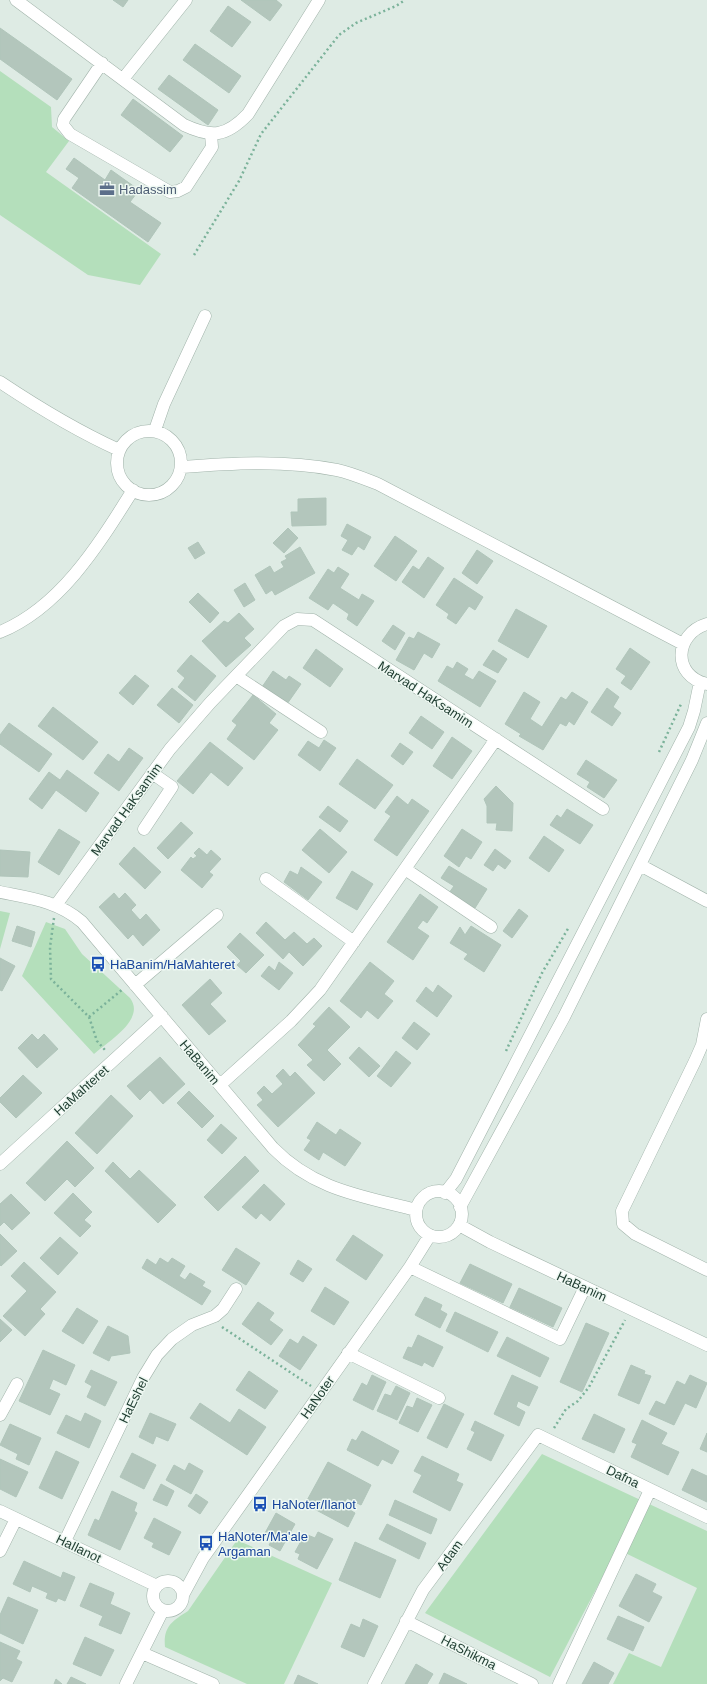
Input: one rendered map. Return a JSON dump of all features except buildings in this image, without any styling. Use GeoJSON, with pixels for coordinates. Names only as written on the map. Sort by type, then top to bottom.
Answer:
{"type":"FeatureCollection","features":[{"type":"Feature","properties":{"kind":"street"},"geometry":{"type":"LineString","coordinates":[[16,0],[184,125],[211,134],[227,131],[237,126],[248,114],[319,0]]}},
{"type":"Feature","properties":{"kind":"street"},"geometry":{"type":"LineString","coordinates":[[123,79],[186,0]]}},
{"type":"Feature","properties":{"kind":"street"},"geometry":{"type":"LineString","coordinates":[[102,63],[64,119],[63,125],[70,134],[170,192],[178,192],[186,187],[212,147],[211,134]]}},
{"type":"Feature","properties":{"kind":"street"},"geometry":{"type":"LineString","coordinates":[[155,430],[164,404],[205,316]]}},
{"type":"Feature","properties":{"kind":"street"},"geometry":{"type":"LineString","coordinates":[[0,382],[55,418],[83,434],[119,450]]}},
{"type":"Feature","properties":{"kind":"street"},"geometry":{"type":"LineString","coordinates":[[144,430],[155,430],[165,434],[174,441],[179,449],[182,467],[180,475],[173,485],[164,492],[153,495],[139,494],[126,486],[119,475],[117,458],[119,450],[125,441],[134,434],[144,430]]}},
{"type":"Feature","properties":{"kind":"street"},"geometry":{"type":"LineString","coordinates":[[182,467],[259,463],[302,465],[339,471],[371,482],[683,644]]}},
{"type":"Feature","properties":{"kind":"street"},"geometry":{"type":"LineString","coordinates":[[0,632],[18,625],[45,605],[70,579],[109,529],[133,490]]}},
{"type":"Feature","properties":{"kind":"street","name":"Marvad HaKsamim"},"geometry":{"type":"LineString","coordinates":[[56,905],[152,773],[189,727],[284,626],[298,619],[309,620],[603,809]]}},
{"type":"Feature","properties":{"kind":"street"},"geometry":{"type":"LineString","coordinates":[[445,1193],[456,1179],[689,727],[703,683],[692,678],[685,670],[682,662],[681,651],[683,644],[691,632],[707,624]]}},
{"type":"Feature","properties":{"kind":"street"},"geometry":{"type":"LineString","coordinates":[[236,676],[321,732]]}},
{"type":"Feature","properties":{"kind":"street"},"geometry":{"type":"LineString","coordinates":[[460,1207],[564,1017],[692,760],[707,724]]}},
{"type":"Feature","properties":{"kind":"street"},"geometry":{"type":"LineString","coordinates":[[220,1085],[308,1004],[354,942],[496,739]]}},
{"type":"Feature","properties":{"kind":"street"},"geometry":{"type":"LineString","coordinates":[[144,829],[172,788],[152,773]]}},
{"type":"Feature","properties":{"kind":"street"},"geometry":{"type":"LineString","coordinates":[[640,865],[707,901]]}},
{"type":"Feature","properties":{"kind":"street"},"geometry":{"type":"LineString","coordinates":[[405,869],[491,927]]}},
{"type":"Feature","properties":{"kind":"street"},"geometry":{"type":"LineString","coordinates":[[266,879],[354,942]]}},
{"type":"Feature","properties":{"kind":"street","name":"HaBanim"},"geometry":{"type":"LineString","coordinates":[[0,892],[37,899],[56,905],[74,915],[82,922],[273,1148],[300,1171],[316,1181],[336,1189],[416,1210]]}},
{"type":"Feature","properties":{"kind":"street"},"geometry":{"type":"LineString","coordinates":[[134,983],[216,915]]}},
{"type":"Feature","properties":{"kind":"street","name":"HaMahteret"},"geometry":{"type":"LineString","coordinates":[[0,1164],[162,1016]]}},
{"type":"Feature","properties":{"kind":"street"},"geometry":{"type":"LineString","coordinates":[[707,1019],[702,1045],[695,1061],[622,1211],[623,1224],[635,1234],[707,1270]]}},
{"type":"Feature","properties":{"kind":"street"},"geometry":{"type":"LineString","coordinates":[[431,1193],[445,1193],[454,1198],[460,1207],[461,1217],[458,1225],[451,1234],[442,1237],[430,1235],[419,1227],[416,1220],[416,1210],[419,1203],[424,1197],[431,1193]]}},
{"type":"Feature","properties":{"kind":"street","name":"HaBanim"},"geometry":{"type":"LineString","coordinates":[[458,1225],[707,1345]]}},
{"type":"Feature","properties":{"kind":"street","name":"HaNoter"},"geometry":{"type":"LineString","coordinates":[[183,1595],[203,1558],[410,1266],[430,1235]]}},
{"type":"Feature","properties":{"kind":"street"},"geometry":{"type":"LineString","coordinates":[[410,1266],[560,1339],[585,1287]]}},
{"type":"Feature","properties":{"kind":"street","name":"HaEshel"},"geometry":{"type":"LineString","coordinates":[[65,1541],[143,1378],[158,1355],[172,1339],[192,1325],[224,1309],[236,1289]]}},
{"type":"Feature","properties":{"kind":"street"},"geometry":{"type":"LineString","coordinates":[[348,1353],[439,1398]]}},
{"type":"Feature","properties":{"kind":"street"},"geometry":{"type":"LineString","coordinates":[[0,1415],[17,1384]]}},
{"type":"Feature","properties":{"kind":"street","name":"Dafna"},"geometry":{"type":"LineString","coordinates":[[543,1437],[707,1518]]}},
{"type":"Feature","properties":{"kind":"street","name":"Adam"},"geometry":{"type":"LineString","coordinates":[[374,1684],[423,1590],[543,1437]]}},
{"type":"Feature","properties":{"kind":"street"},"geometry":{"type":"LineString","coordinates":[[559,1684],[650,1490]]}},
{"type":"Feature","properties":{"kind":"street","name":"HaIlanot"},"geometry":{"type":"LineString","coordinates":[[0,1511],[157,1586]]}},
{"type":"Feature","properties":{"kind":"street"},"geometry":{"type":"LineString","coordinates":[[0,1551],[16,1519]]}},
{"type":"Feature","properties":{"kind":"street","name":"HaNoter"},"geometry":{"type":"LineString","coordinates":[[171,1582],[190,1571],[203,1558]]}},
{"type":"Feature","properties":{"kind":"street"},"geometry":{"type":"LineString","coordinates":[[171,1582],[179,1586],[183,1595],[181,1604],[173,1610],[163,1610],[154,1600],[155,1590],[161,1583],[171,1582]]}},
{"type":"Feature","properties":{"kind":"street"},"geometry":{"type":"LineString","coordinates":[[126,1684],[163,1610]]}},
{"type":"Feature","properties":{"kind":"street","name":"HaShikma"},"geometry":{"type":"LineString","coordinates":[[406,1621],[532,1684]]}},
{"type":"Feature","properties":{"kind":"street"},"geometry":{"type":"LineString","coordinates":[[142,1653],[213,1684]]}},
{"type":"Feature","properties":{"kind":"path"},"geometry":{"type":"LineString","coordinates":[[194,255],[239,181],[261,134],[339,35],[356,23],[396,6],[405,0]]}},
{"type":"Feature","properties":{"kind":"path"},"geometry":{"type":"LineString","coordinates":[[56,905],[50,947],[51,979],[89,1017],[97,1041],[113,1060]]}},
{"type":"Feature","properties":{"kind":"path"},"geometry":{"type":"LineString","coordinates":[[89,1017],[134,983]]}},
{"type":"Feature","properties":{"kind":"path"},"geometry":{"type":"LineString","coordinates":[[543,1437],[566,1409],[578,1401],[589,1387],[631,1308]]}},
{"type":"Feature","properties":{"kind":"path"},"geometry":{"type":"LineString","coordinates":[[208,1318],[321,1392]]}},
{"type":"Feature","properties":{"kind":"green space"},"geometry":{"type":"Polygon","coordinates":[[[0,71],[51,107],[52,127],[69,141],[46,172],[161,254],[140,285],[88,275],[0,215],[0,71]]]}},
{"type":"Feature","properties":{"kind":"green space"},"geometry":{"type":"Polygon","coordinates":[[[0,911],[10,913],[0,949],[0,911]]]}},
{"type":"Feature","properties":{"kind":"green space"},"geometry":{"type":"Polygon","coordinates":[[[46,922],[65,929],[82,954],[130,998],[134,1006],[130,1022],[124,1029],[94,1054],[22,976],[46,922]]]}},
{"type":"Feature","properties":{"kind":"green space"},"geometry":{"type":"Polygon","coordinates":[[[542,1454],[707,1531],[707,1684],[613,1684],[629,1653],[661,1667],[697,1588],[617,1549],[550,1677],[425,1613],[542,1454]]]}},
{"type":"Feature","properties":{"kind":"green space"},"geometry":{"type":"Polygon","coordinates":[[[237,1540],[332,1583],[284,1684],[247,1684],[165,1647],[167,1629],[177,1618],[188,1611],[237,1540]]]}},
{"type":"Feature","properties":{"kind":"place","name":"Hadassim"},"geometry":{"type":"Point","coordinates":[107,189]}},
{"type":"Feature","properties":{"kind":"place","name":"HaBanim/HaMahteret"},"geometry":{"type":"Point","coordinates":[98,964]}},
{"type":"Feature","properties":{"kind":"place","name":"HaNoter/Ilanot"},"geometry":{"type":"Point","coordinates":[260,1504]}},
{"type":"Feature","properties":{"kind":"place","name":"HaNoter/Ma'ale Argaman"},"geometry":{"type":"Point","coordinates":[206,1543]}}]}
